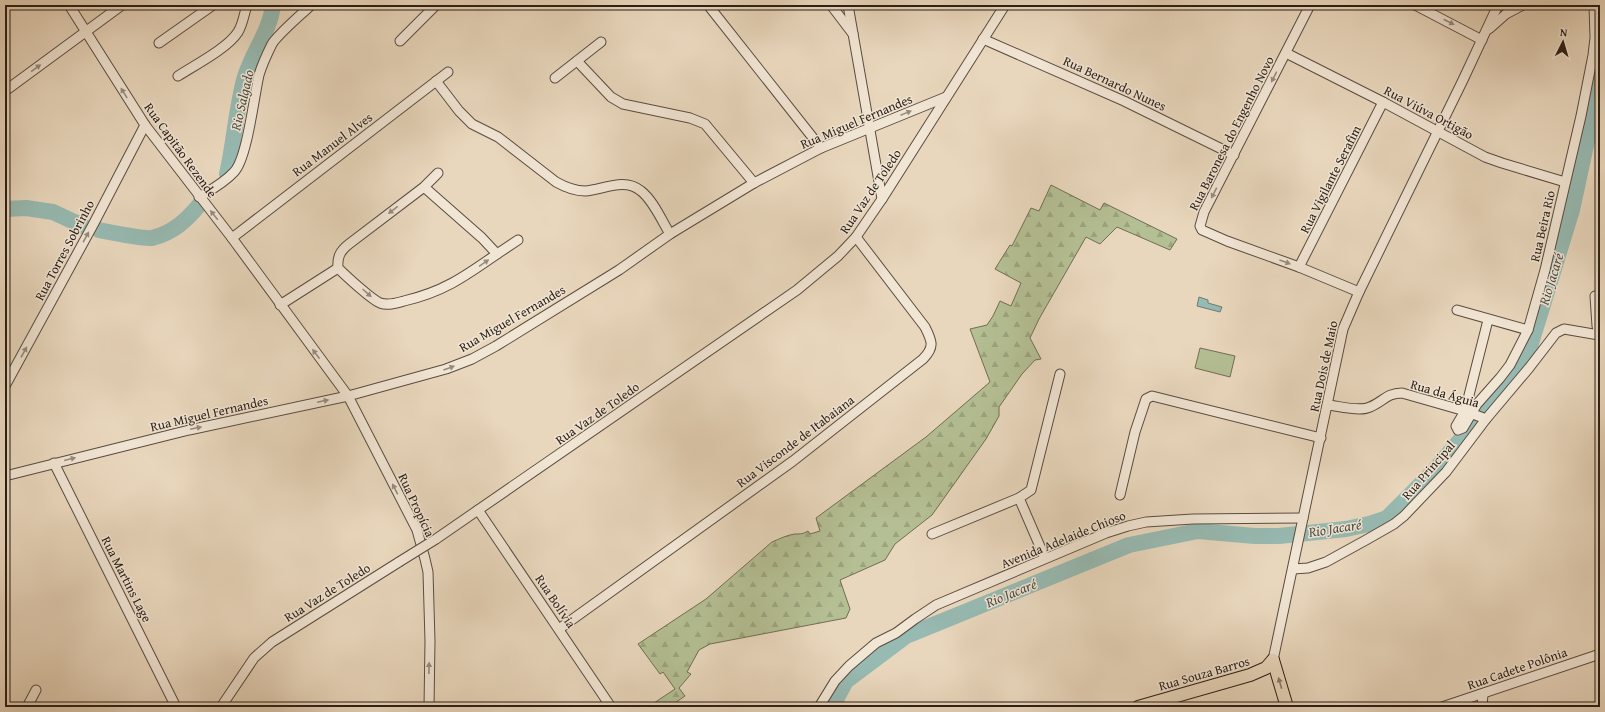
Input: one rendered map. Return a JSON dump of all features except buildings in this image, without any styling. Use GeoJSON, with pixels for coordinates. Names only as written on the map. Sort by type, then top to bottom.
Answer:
{"type":"FeatureCollection","features":[{"type":"Feature","properties":{"kind":"main road","name":"Rua Souza Barros"},"geometry":{"type":"LineString","coordinates":[[1138,707],[1254,674],[1266,668],[1273,660]]}},
{"type":"Feature","properties":{"kind":"main road","name":"Rua Dois de Maio"},"geometry":{"type":"LineString","coordinates":[[1273,660],[1287,707]]}},
{"type":"Feature","properties":{"kind":"street","name":"Rua Capitão Rezende"},"geometry":{"type":"LineString","coordinates":[[69,5],[145,126],[232,238],[348,396]]}},
{"type":"Feature","properties":{"kind":"street"},"geometry":{"type":"LineString","coordinates":[[5,91],[122,5]]}},
{"type":"Feature","properties":{"kind":"street"},"geometry":{"type":"LineString","coordinates":[[159,43],[213,5]]}},
{"type":"Feature","properties":{"kind":"street"},"geometry":{"type":"LineString","coordinates":[[178,76],[229,43],[239,31],[247,5]]}},
{"type":"Feature","properties":{"kind":"street"},"geometry":{"type":"LineString","coordinates":[[199,197],[235,172],[240,164],[245,150],[260,74],[267,55],[274,42],[311,5]]}},
{"type":"Feature","properties":{"kind":"street"},"geometry":{"type":"LineString","coordinates":[[400,41],[436,5]]}},
{"type":"Feature","properties":{"kind":"street"},"geometry":{"type":"LineString","coordinates":[[708,5],[821,148]]}},
{"type":"Feature","properties":{"kind":"street"},"geometry":{"type":"LineString","coordinates":[[831,5],[855,36]]}},
{"type":"Feature","properties":{"kind":"street"},"geometry":{"type":"LineString","coordinates":[[848,5],[855,36],[882,199]]}},
{"type":"Feature","properties":{"kind":"street","name":"Rua Vaz de Toledo"},"geometry":{"type":"LineString","coordinates":[[221,707],[254,658],[272,642],[436,539],[796,290],[828,265],[856,237],[882,199],[1005,5]]}},
{"type":"Feature","properties":{"kind":"street","name":"Rua Baronesa do Engenho Novo"},"geometry":{"type":"LineString","coordinates":[[1310,5],[1204,212],[1200,226],[1202,230],[1227,241],[1299,267],[1359,292]]}},
{"type":"Feature","properties":{"kind":"street"},"geometry":{"type":"LineString","coordinates":[[1415,5],[1484,36],[1506,14],[1523,5]]}},
{"type":"Feature","properties":{"kind":"street","name":"Rua Dois de Maio"},"geometry":{"type":"LineString","coordinates":[[1273,660],[1343,329],[1359,292],[1498,5]]}},
{"type":"Feature","properties":{"kind":"street","name":"Rua Beira Rio"},"geometry":{"type":"LineString","coordinates":[[1469,412],[1510,365],[1528,330],[1543,277],[1581,116],[1595,38],[1594,5]]}},
{"type":"Feature","properties":{"kind":"street","name":"Rua Bernardo Nunes"},"geometry":{"type":"LineString","coordinates":[[983,39],[1173,124],[1234,154]]}},
{"type":"Feature","properties":{"kind":"street"},"geometry":{"type":"LineString","coordinates":[[555,78],[601,42]]}},
{"type":"Feature","properties":{"kind":"street","name":"Rua Viúva Ortigão"},"geometry":{"type":"LineString","coordinates":[[1286,53],[1383,102],[1485,157],[1502,164],[1566,182]]}},
{"type":"Feature","properties":{"kind":"street"},"geometry":{"type":"LineString","coordinates":[[577,60],[611,97],[622,104],[690,118],[705,124],[754,183]]}},
{"type":"Feature","properties":{"kind":"street","name":"Rua Manuel Alves"},"geometry":{"type":"LineString","coordinates":[[232,238],[448,72]]}},
{"type":"Feature","properties":{"kind":"street"},"geometry":{"type":"LineString","coordinates":[[436,81],[472,124],[498,137],[564,187],[586,191],[621,185],[630,185],[640,190],[647,197],[670,234]]}},
{"type":"Feature","properties":{"kind":"street","name":"Rua Miguel Fernandes"},"geometry":{"type":"LineString","coordinates":[[5,476],[189,430],[348,396],[446,369],[472,359],[496,346],[619,270],[670,234],[754,183],[821,148],[946,97]]}},
{"type":"Feature","properties":{"kind":"street","name":"Rua Vigilante Serafim"},"geometry":{"type":"LineString","coordinates":[[1299,267],[1383,102]]}},
{"type":"Feature","properties":{"kind":"street","name":"Rua Torres Sobrinho"},"geometry":{"type":"LineString","coordinates":[[5,386],[145,126]]}},
{"type":"Feature","properties":{"kind":"street"},"geometry":{"type":"LineString","coordinates":[[438,173],[424,187],[342,249],[337,262],[338,268],[376,301],[383,304],[390,304],[423,297],[445,288],[458,281],[518,240]]}},
{"type":"Feature","properties":{"kind":"street"},"geometry":{"type":"LineString","coordinates":[[424,187],[482,238],[497,254]]}},
{"type":"Feature","properties":{"kind":"street","name":"Rua Visconde de Itabaiana"},"geometry":{"type":"LineString","coordinates":[[559,630],[792,461],[924,359],[928,354],[932,345],[931,338],[925,327],[856,237]]}},
{"type":"Feature","properties":{"kind":"street"},"geometry":{"type":"LineString","coordinates":[[280,305],[338,268]]}},
{"type":"Feature","properties":{"kind":"street"},"geometry":{"type":"LineString","coordinates":[[1595,296],[1600,335]]}},
{"type":"Feature","properties":{"kind":"street"},"geometry":{"type":"LineString","coordinates":[[1457,310],[1488,320],[1528,330]]}},
{"type":"Feature","properties":{"kind":"street"},"geometry":{"type":"LineString","coordinates":[[1458,430],[1456,426],[1469,412],[1488,320]]}},
{"type":"Feature","properties":{"kind":"street","name":"Rua Principal"},"geometry":{"type":"LineString","coordinates":[[1292,569],[1308,568],[1320,565],[1394,524],[1410,510],[1446,472],[1484,418],[1529,368],[1556,333],[1564,329],[1600,335]]}},
{"type":"Feature","properties":{"kind":"street"},"geometry":{"type":"LineString","coordinates":[[932,534],[1027,494],[1033,486],[1060,374]]}},
{"type":"Feature","properties":{"kind":"street","name":"Rua da Águia"},"geometry":{"type":"LineString","coordinates":[[1328,405],[1362,409],[1370,408],[1388,395],[1402,393],[1469,412],[1484,418]]}},
{"type":"Feature","properties":{"kind":"street","name":"Rua Propícia"},"geometry":{"type":"LineString","coordinates":[[348,396],[417,530],[426,559],[428,572],[430,641],[429,707]]}},
{"type":"Feature","properties":{"kind":"street"},"geometry":{"type":"LineString","coordinates":[[1120,495],[1135,432],[1146,399],[1152,396],[1321,438]]}},
{"type":"Feature","properties":{"kind":"street","name":"Rua Martins Lage"},"geometry":{"type":"LineString","coordinates":[[54,463],[176,707]]}},
{"type":"Feature","properties":{"kind":"street"},"geometry":{"type":"LineString","coordinates":[[1019,498],[1045,558]]}},
{"type":"Feature","properties":{"kind":"street","name":"Rua Bolívia"},"geometry":{"type":"LineString","coordinates":[[478,510],[612,707]]}},
{"type":"Feature","properties":{"kind":"street","name":"Avenida Adelaide Chioso"},"geometry":{"type":"LineString","coordinates":[[819,707],[835,681],[849,666],[876,643],[896,634],[915,618],[936,605],[1106,533],[1146,522],[1193,519],[1302,523]]}},
{"type":"Feature","properties":{"kind":"street","name":"Rua Cadete Polônia"},"geometry":{"type":"LineString","coordinates":[[1442,707],[1600,654]]}},
{"type":"Feature","properties":{"kind":"street"},"geometry":{"type":"LineString","coordinates":[[27,707],[36,690]]}},
{"type":"Feature","properties":{"kind":"street"},"geometry":{"type":"LineString","coordinates":[[1482,707],[1483,694]]}},
{"type":"Feature","properties":{"kind":"green space"},"geometry":{"type":"Polygon","coordinates":[[[1051,185],[1100,210],[1104,203],[1177,239],[1170,250],[1117,227],[1100,244],[1086,237],[1039,319],[1030,338],[1041,359],[1035,360],[1022,374],[999,407],[999,416],[986,439],[932,515],[895,544],[885,560],[840,580],[850,609],[846,618],[710,644],[699,650],[687,672],[691,674],[679,688],[685,696],[669,707],[648,707],[675,689],[663,672],[660,674],[638,644],[706,599],[772,542],[783,537],[802,534],[808,531],[810,534],[820,531],[816,518],[926,437],[990,382],[970,329],[987,325],[1000,301],[1011,306],[1021,283],[995,269],[1010,245],[1012,246],[1031,208],[1039,211],[1051,185]]]}},
{"type":"Feature","properties":{"kind":"green space"},"geometry":{"type":"Polygon","coordinates":[[[1200,348],[1235,356],[1230,377],[1195,368],[1200,348]]]}},
{"type":"Feature","properties":{"kind":"water"},"geometry":{"type":"Polygon","coordinates":[[[1199,297],[1208,300],[1208,303],[1222,307],[1220,312],[1197,306],[1199,297]]]}},
{"type":"Feature","properties":{"kind":"waterway","name":"Rio Salgado"},"geometry":{"type":"LineString","coordinates":[[227,174],[244,80],[268,24],[273,5]]}},
{"type":"Feature","properties":{"kind":"waterway","name":"Rio Jacaré"},"geometry":{"type":"LineString","coordinates":[[832,707],[846,681],[906,636],[1129,545],[1198,531],[1255,536],[1279,536],[1346,529],[1387,518],[1434,471],[1500,393],[1529,350],[1572,210],[1600,80]]}},
{"type":"Feature","properties":{"kind":"waterway","name":"Rio Salgado"},"geometry":{"type":"LineString","coordinates":[[99,230],[148,238],[160,236],[179,225],[200,204]]}},
{"type":"Feature","properties":{"kind":"waterway","name":"Rio Salgado"},"geometry":{"type":"LineString","coordinates":[[5,209],[26,208],[53,212],[83,226]]}}]}
